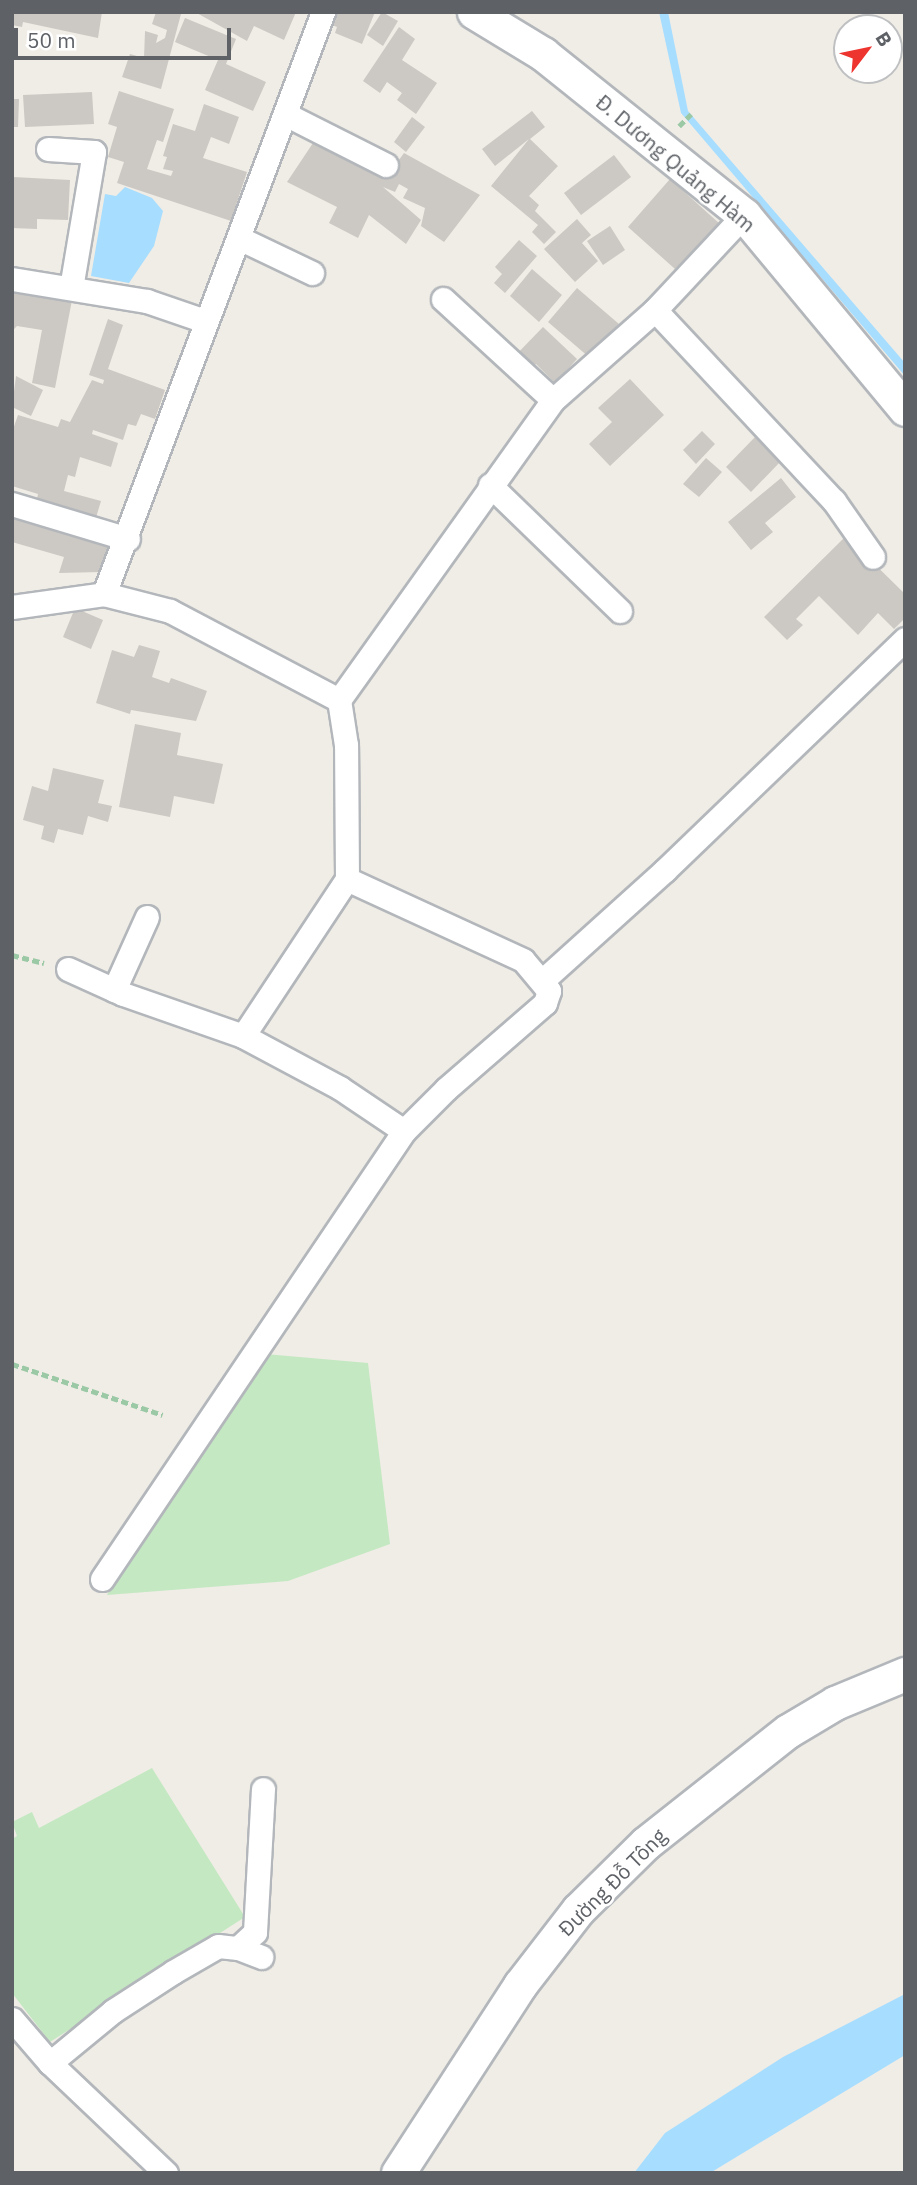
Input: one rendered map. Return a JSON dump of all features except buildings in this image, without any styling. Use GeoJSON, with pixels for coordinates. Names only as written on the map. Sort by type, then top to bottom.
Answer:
{"type":"FeatureCollection","features":[{"type":"Feature","properties":{"kind":"main road","name":"Đ. Dương Quảng Hàm"},"geometry":{"type":"LineString","coordinates":[[474,12],[542,54],[744,215],[905,409]]}},
{"type":"Feature","properties":{"kind":"main road","name":"Đường Đỗ Tông"},"geometry":{"type":"LineString","coordinates":[[398,2173],[520,1985],[578,1910],[710,1790],[788,1731],[835,1703],[905,1674]]}},
{"type":"Feature","properties":{"kind":"street"},"geometry":{"type":"LineString","coordinates":[[104,594],[128,538],[205,321],[323,12]]}},
{"type":"Feature","properties":{"kind":"street"},"geometry":{"type":"LineString","coordinates":[[285,114],[386,165]]}},
{"type":"Feature","properties":{"kind":"street"},"geometry":{"type":"LineString","coordinates":[[48,149],[94,152],[71,288]]}},
{"type":"Feature","properties":{"kind":"street"},"geometry":{"type":"LineString","coordinates":[[243,1036],[347,879],[346,745],[339,700],[552,400],[654,310],[744,215]]}},
{"type":"Feature","properties":{"kind":"street"},"geometry":{"type":"LineString","coordinates":[[239,237],[312,273]]}},
{"type":"Feature","properties":{"kind":"street"},"geometry":{"type":"LineString","coordinates":[[12,279],[146,301],[205,321]]}},
{"type":"Feature","properties":{"kind":"street"},"geometry":{"type":"LineString","coordinates":[[443,299],[552,400]]}},
{"type":"Feature","properties":{"kind":"street"},"geometry":{"type":"LineString","coordinates":[[654,310],[834,501],[873,557]]}},
{"type":"Feature","properties":{"kind":"street"},"geometry":{"type":"LineString","coordinates":[[490,485],[620,611]]}},
{"type":"Feature","properties":{"kind":"street"},"geometry":{"type":"LineString","coordinates":[[12,504],[128,538]]}},
{"type":"Feature","properties":{"kind":"street"},"geometry":{"type":"LineString","coordinates":[[12,607],[104,594],[170,611],[339,700]]}},
{"type":"Feature","properties":{"kind":"street"},"geometry":{"type":"LineString","coordinates":[[542,980],[665,870],[905,639]]}},
{"type":"Feature","properties":{"kind":"street"},"geometry":{"type":"LineString","coordinates":[[102,1578],[404,1131],[446,1089],[545,1003],[549,991],[523,960],[347,879]]}},
{"type":"Feature","properties":{"kind":"street"},"geometry":{"type":"LineString","coordinates":[[114,990],[147,917]]}},
{"type":"Feature","properties":{"kind":"street"},"geometry":{"type":"LineString","coordinates":[[68,969],[114,990],[243,1036],[340,1088],[404,1131]]}},
{"type":"Feature","properties":{"kind":"street"},"geometry":{"type":"LineString","coordinates":[[238,1948],[255,1932],[262,1790]]}},
{"type":"Feature","properties":{"kind":"street"},"geometry":{"type":"LineString","coordinates":[[50,2063],[113,2011],[218,1946],[238,1948],[261,1957]]}},
{"type":"Feature","properties":{"kind":"street"},"geometry":{"type":"LineString","coordinates":[[12,2019],[50,2063],[166,2173]]}},
{"type":"Feature","properties":{"kind":"path"},"geometry":{"type":"LineString","coordinates":[[685,118],[691,114]]}},
{"type":"Feature","properties":{"kind":"path"},"geometry":{"type":"LineString","coordinates":[[12,955],[68,969]]}},
{"type":"Feature","properties":{"kind":"path"},"geometry":{"type":"LineString","coordinates":[[12,1364],[163,1415]]}},
{"type":"Feature","properties":{"kind":"green space"},"geometry":{"type":"Polygon","coordinates":[[[242,1352],[368,1363],[390,1544],[288,1581],[107,1595],[242,1352]]]}},
{"type":"Feature","properties":{"kind":"green space"},"geometry":{"type":"Polygon","coordinates":[[[152,1768],[245,1917],[50,2042],[12,1993],[12,1839],[17,1836],[12,1822],[32,1812],[39,1828],[152,1768]]]}},
{"type":"Feature","properties":{"kind":"water"},"geometry":{"type":"Polygon","coordinates":[[[659,12],[668,12],[688,111],[905,363],[905,376],[681,113],[659,12]]]}},
{"type":"Feature","properties":{"kind":"water"},"geometry":{"type":"Polygon","coordinates":[[[125,187],[152,198],[163,211],[154,246],[129,283],[91,276],[105,194],[116,196],[125,187]]]}},
{"type":"Feature","properties":{"kind":"water"},"geometry":{"type":"Polygon","coordinates":[[[905,1994],[905,2055],[710,2173],[634,2173],[665,2133],[783,2057],[905,1994]]]}}]}
